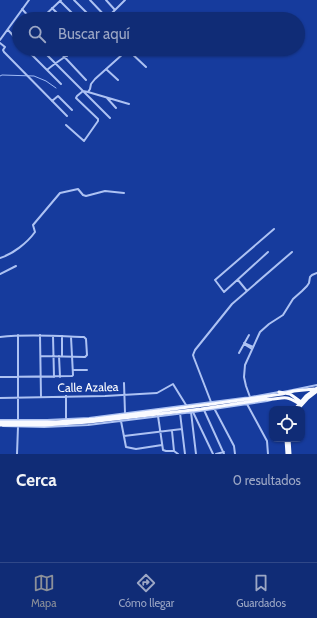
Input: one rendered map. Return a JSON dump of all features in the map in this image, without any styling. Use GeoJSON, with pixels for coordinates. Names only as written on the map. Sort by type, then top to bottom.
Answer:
{"type":"FeatureCollection","features":[{"type":"Feature","properties":{"kind":"main road"},"geometry":{"type":"LineString","coordinates":[[0,423],[87,420],[213,405],[316,388]]}},
{"type":"Feature","properties":{"kind":"main road"},"geometry":{"type":"LineString","coordinates":[[298,406],[316,388]]}},
{"type":"Feature","properties":{"kind":"main road"},"geometry":{"type":"LineString","coordinates":[[279,392],[287,393],[295,397],[301,403]]}},
{"type":"Feature","properties":{"kind":"main road"},"geometry":{"type":"LineString","coordinates":[[251,399],[271,400],[283,398],[301,403]]}},
{"type":"Feature","properties":{"kind":"main road"},"geometry":{"type":"LineString","coordinates":[[291,399],[294,406]]}},
{"type":"Feature","properties":{"kind":"main road"},"geometry":{"type":"LineString","coordinates":[[287,442],[289,454]]}},
{"type":"Feature","properties":{"kind":"street"},"geometry":{"type":"LineString","coordinates":[[20,12],[29,0]]}},
{"type":"Feature","properties":{"kind":"street"},"geometry":{"type":"LineString","coordinates":[[74,0],[86,12]]}},
{"type":"Feature","properties":{"kind":"street"},"geometry":{"type":"LineString","coordinates":[[90,0],[101,12]]}},
{"type":"Feature","properties":{"kind":"street"},"geometry":{"type":"LineString","coordinates":[[106,0],[115,10]]}},
{"type":"Feature","properties":{"kind":"street"},"geometry":{"type":"LineString","coordinates":[[48,12],[61,1],[71,12]]}},
{"type":"Feature","properties":{"kind":"street"},"geometry":{"type":"LineString","coordinates":[[113,12],[123,1]]}},
{"type":"Feature","properties":{"kind":"street"},"geometry":{"type":"LineString","coordinates":[[52,8],[56,12]]}},
{"type":"Feature","properties":{"kind":"street"},"geometry":{"type":"LineString","coordinates":[[22,9],[25,12]]}},
{"type":"Feature","properties":{"kind":"street"},"geometry":{"type":"LineString","coordinates":[[12,24],[0,41],[5,47],[3,51],[67,116]]}},
{"type":"Feature","properties":{"kind":"street"},"geometry":{"type":"LineString","coordinates":[[8,30],[12,35]]}},
{"type":"Feature","properties":{"kind":"street"},"geometry":{"type":"LineString","coordinates":[[33,56],[60,84]]}},
{"type":"Feature","properties":{"kind":"street"},"geometry":{"type":"LineString","coordinates":[[48,56],[110,118]]}},
{"type":"Feature","properties":{"kind":"street"},"geometry":{"type":"LineString","coordinates":[[88,92],[95,79],[122,56]]}},
{"type":"Feature","properties":{"kind":"street"},"geometry":{"type":"LineString","coordinates":[[135,56],[146,66]]}},
{"type":"Feature","properties":{"kind":"street"},"geometry":{"type":"LineString","coordinates":[[47,70],[55,63],[66,57],[86,80]]}},
{"type":"Feature","properties":{"kind":"street"},"geometry":{"type":"LineString","coordinates":[[106,69],[118,80]]}},
{"type":"Feature","properties":{"kind":"street"},"geometry":{"type":"LineString","coordinates":[[83,91],[129,104]]}},
{"type":"Feature","properties":{"kind":"street"},"geometry":{"type":"LineString","coordinates":[[66,125],[84,141],[98,122],[98,119],[76,98],[83,91]]}},
{"type":"Feature","properties":{"kind":"street"},"geometry":{"type":"LineString","coordinates":[[52,101],[58,96],[72,110]]}},
{"type":"Feature","properties":{"kind":"street"},"geometry":{"type":"LineString","coordinates":[[106,97],[116,108]]}},
{"type":"Feature","properties":{"kind":"street"},"geometry":{"type":"LineString","coordinates":[[0,258],[7,256],[30,240],[35,232],[33,225],[60,193],[78,189],[83,195],[86,196],[104,191],[124,193]]}},
{"type":"Feature","properties":{"kind":"street"},"geometry":{"type":"LineString","coordinates":[[268,252],[224,292],[215,280],[274,229]]}},
{"type":"Feature","properties":{"kind":"street"},"geometry":{"type":"LineString","coordinates":[[235,454],[234,446],[213,405],[193,355],[195,350],[232,304],[292,252]]}},
{"type":"Feature","properties":{"kind":"street"},"geometry":{"type":"LineString","coordinates":[[0,274],[16,266]]}},
{"type":"Feature","properties":{"kind":"street"},"geometry":{"type":"LineString","coordinates":[[316,388],[279,392],[251,399],[244,377],[245,364],[260,332],[263,328],[283,315],[293,299],[307,286],[310,277],[317,273]]}},
{"type":"Feature","properties":{"kind":"street"},"geometry":{"type":"LineString","coordinates":[[238,280],[247,291]]}},
{"type":"Feature","properties":{"kind":"street"},"geometry":{"type":"LineString","coordinates":[[239,353],[249,335]]}},
{"type":"Feature","properties":{"kind":"street"},"geometry":{"type":"LineString","coordinates":[[18,336],[18,420]]}},
{"type":"Feature","properties":{"kind":"street"},"geometry":{"type":"LineString","coordinates":[[40,336],[41,397]]}},
{"type":"Feature","properties":{"kind":"street"},"geometry":{"type":"LineString","coordinates":[[53,336],[54,377]]}},
{"type":"Feature","properties":{"kind":"street"},"geometry":{"type":"LineString","coordinates":[[0,337],[62,336],[85,338],[86,356],[41,356]]}},
{"type":"Feature","properties":{"kind":"street"},"geometry":{"type":"LineString","coordinates":[[60,377],[62,336]]}},
{"type":"Feature","properties":{"kind":"street"},"geometry":{"type":"LineString","coordinates":[[0,377],[72,376],[72,337]]}},
{"type":"Feature","properties":{"kind":"street"},"geometry":{"type":"LineString","coordinates":[[244,344],[252,348]]}},
{"type":"Feature","properties":{"kind":"street"},"geometry":{"type":"LineString","coordinates":[[73,370],[87,370]]}},
{"type":"Feature","properties":{"kind":"street"},"geometry":{"type":"LineString","coordinates":[[124,383],[125,413]]}},
{"type":"Feature","properties":{"kind":"street","name":"Calle Azalea"},"geometry":{"type":"LineString","coordinates":[[0,398],[157,393],[173,384],[186,405]]}},
{"type":"Feature","properties":{"kind":"street"},"geometry":{"type":"LineString","coordinates":[[66,396],[66,419]]}},
{"type":"Feature","properties":{"kind":"street"},"geometry":{"type":"LineString","coordinates":[[0,423],[18,420],[47,420],[100,416],[186,405],[247,404],[267,402],[271,400]]}},
{"type":"Feature","properties":{"kind":"street"},"geometry":{"type":"LineString","coordinates":[[247,404],[266,441],[268,454]]}},
{"type":"Feature","properties":{"kind":"street"},"geometry":{"type":"LineString","coordinates":[[0,423],[18,427],[88,425],[192,412],[204,410],[213,405]]}},
{"type":"Feature","properties":{"kind":"street"},"geometry":{"type":"LineString","coordinates":[[204,410],[224,453],[216,454]]}},
{"type":"Feature","properties":{"kind":"street"},"geometry":{"type":"LineString","coordinates":[[192,412],[196,454]]}},
{"type":"Feature","properties":{"kind":"street"},"geometry":{"type":"LineString","coordinates":[[192,412],[213,454]]}},
{"type":"Feature","properties":{"kind":"street"},"geometry":{"type":"LineString","coordinates":[[180,413],[186,454]]}},
{"type":"Feature","properties":{"kind":"street"},"geometry":{"type":"LineString","coordinates":[[158,416],[163,450],[174,451],[178,454]]}},
{"type":"Feature","properties":{"kind":"street"},"geometry":{"type":"LineString","coordinates":[[121,421],[125,445],[128,448],[136,449],[162,445]]}},
{"type":"Feature","properties":{"kind":"street"},"geometry":{"type":"LineString","coordinates":[[17,454],[18,427]]}},
{"type":"Feature","properties":{"kind":"street"},"geometry":{"type":"LineString","coordinates":[[124,436],[182,429]]}},
{"type":"Feature","properties":{"kind":"street"},"geometry":{"type":"LineString","coordinates":[[172,430],[174,451]]}},
{"type":"Feature","properties":{"kind":"waterway"},"geometry":{"type":"LineString","coordinates":[[0,76],[34,76],[46,81],[56,88]]}}]}
